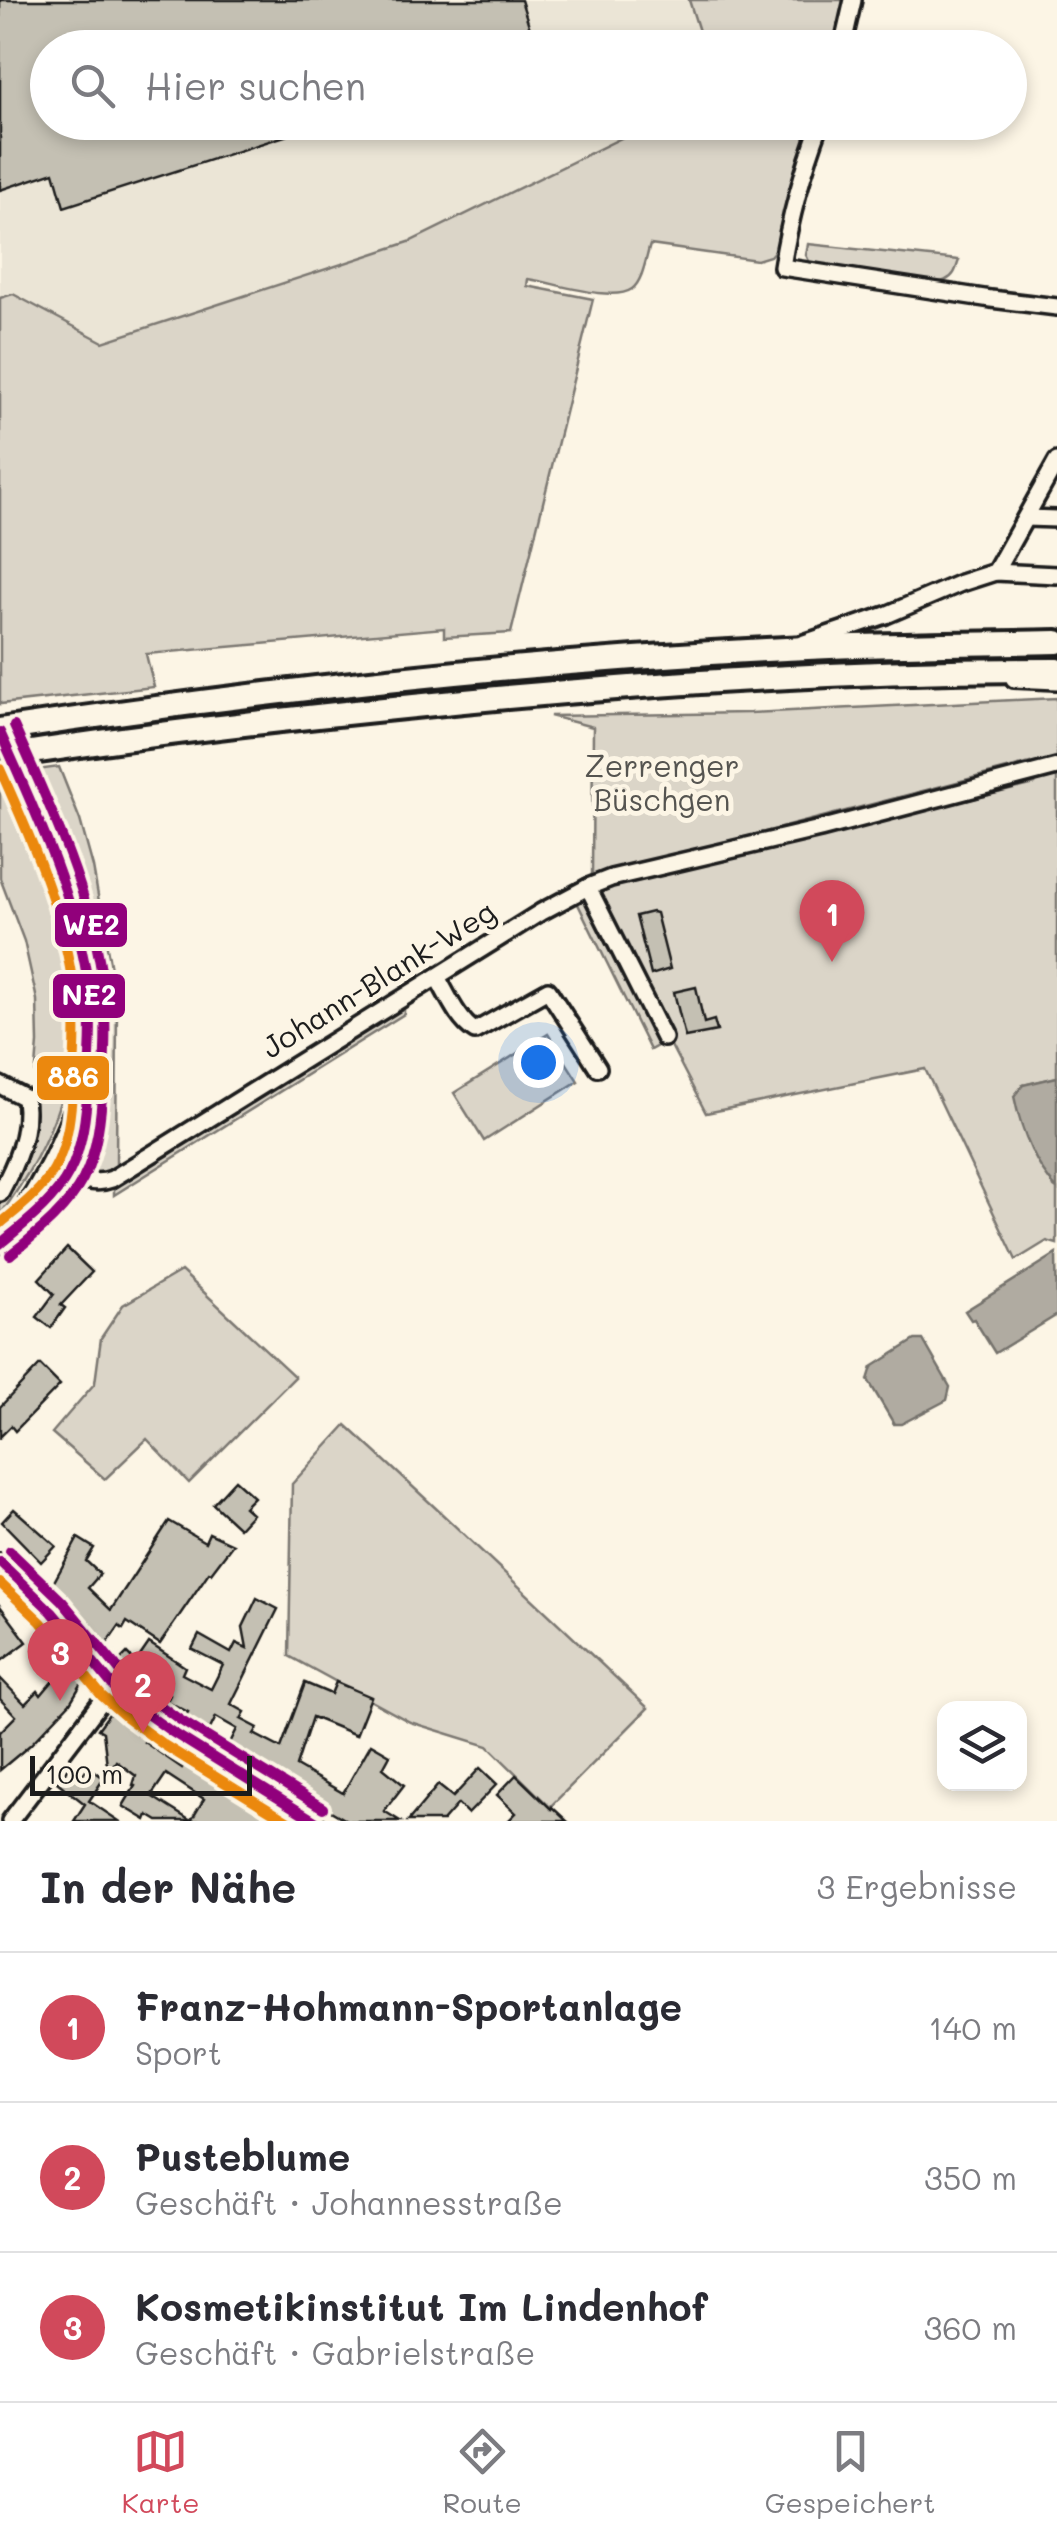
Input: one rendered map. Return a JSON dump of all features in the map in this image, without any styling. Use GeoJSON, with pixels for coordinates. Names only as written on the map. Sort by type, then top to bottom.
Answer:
{"type":"FeatureCollection","features":[{"type":"Feature","properties":{"kind":"highway"},"geometry":{"type":"LineString","coordinates":[[0,731],[264,694],[554,665],[783,650],[1057,642]]}},
{"type":"Feature","properties":{"kind":"highway"},"geometry":{"type":"LineString","coordinates":[[0,757],[266,720],[555,692],[738,679],[950,670],[1057,670]]}},
{"type":"Feature","properties":{"kind":"street"},"geometry":{"type":"LineString","coordinates":[[846,30],[853,0]]}},
{"type":"Feature","properties":{"kind":"street"},"geometry":{"type":"LineString","coordinates":[[814,140],[793,208],[782,267],[1057,307]]}},
{"type":"Feature","properties":{"kind":"street"},"geometry":{"type":"LineString","coordinates":[[995,572],[1056,464]]}},
{"type":"Feature","properties":{"kind":"street"},"geometry":{"type":"LineString","coordinates":[[1026,518],[1057,519]]}},
{"type":"Feature","properties":{"kind":"street"},"geometry":{"type":"LineString","coordinates":[[783,650],[995,572],[1057,574]]}},
{"type":"Feature","properties":{"kind":"street"},"geometry":{"type":"LineString","coordinates":[[950,670],[1031,682],[1057,681]]}},
{"type":"Feature","properties":{"kind":"street"},"geometry":{"type":"LineString","coordinates":[[0,731],[76,928],[87,978],[91,1024],[86,1109],[70,1172],[54,1195],[0,1243]]}},
{"type":"Feature","properties":{"kind":"street","name":"Johann-Blank-Weg"},"geometry":{"type":"LineString","coordinates":[[52,1163],[96,1184],[112,1179],[541,912],[610,878],[820,829],[1057,767]]}},
{"type":"Feature","properties":{"kind":"street"},"geometry":{"type":"LineString","coordinates":[[588,887],[664,1038]]}},
{"type":"Feature","properties":{"kind":"street"},"geometry":{"type":"LineString","coordinates":[[437,976],[470,1030],[475,1031],[548,990],[598,1068]]}},
{"type":"Feature","properties":{"kind":"street"},"geometry":{"type":"LineString","coordinates":[[0,1243],[52,1163],[90,1062]]}},
{"type":"Feature","properties":{"kind":"street"},"geometry":{"type":"LineString","coordinates":[[0,1085],[24,1098],[27,1114],[18,1156],[0,1193]]}},
{"type":"Feature","properties":{"kind":"street"},"geometry":{"type":"LineString","coordinates":[[0,1562],[63,1624],[113,1686],[172,1732],[315,1821]]}},
{"type":"Feature","properties":{"kind":"street"},"geometry":{"type":"LineString","coordinates":[[10,1821],[113,1686]]}},
{"type":"Feature","properties":{"kind":"shaded area"},"geometry":{"type":"Polygon","coordinates":[[[0,0],[754,0],[742,30],[30,30],[30,140],[617,140],[409,242],[103,342],[13,294],[0,298],[0,0]]]}},
{"type":"Feature","properties":{"kind":"shaded area"},"geometry":{"type":"Polygon","coordinates":[[[1057,1077],[1057,1189],[1030,1146],[1014,1096],[1023,1085],[1057,1077]]]}},
{"type":"Feature","properties":{"kind":"shaded area"},"geometry":{"type":"Polygon","coordinates":[[[1056,1254],[1057,1315],[995,1353],[965,1311],[1056,1254]]]}},
{"type":"Feature","properties":{"kind":"shaded area"},"geometry":{"type":"Polygon","coordinates":[[[915,1340],[923,1340],[950,1387],[947,1400],[894,1424],[868,1380],[872,1367],[915,1340]]]}},
{"type":"Feature","properties":{"kind":"green space"},"geometry":{"type":"Polygon","coordinates":[[[689,0],[847,0],[840,30],[699,30],[689,0]]]}},
{"type":"Feature","properties":{"kind":"green space"},"geometry":{"type":"Polygon","coordinates":[[[617,140],[807,140],[777,248],[770,256],[757,260],[650,245],[639,280],[623,293],[597,293],[528,279],[527,286],[593,299],[511,633],[444,637],[444,628],[146,654],[154,687],[0,704],[0,298],[13,294],[103,342],[409,242],[617,140]]]}},
{"type":"Feature","properties":{"kind":"green space"},"geometry":{"type":"Polygon","coordinates":[[[808,244],[959,260],[946,280],[901,281],[811,265],[806,255],[808,244]]]}},
{"type":"Feature","properties":{"kind":"green space","name":"Zerrenger Büschgen"},"geometry":{"type":"Polygon","coordinates":[[[1057,698],[1057,1077],[1023,1085],[1057,1189],[1057,1244],[1047,1241],[1016,1260],[925,1069],[706,1113],[668,1040],[650,1050],[576,900],[598,898],[609,886],[1035,784],[1030,763],[592,877],[593,727],[550,716],[750,713],[1057,698]]]}},
{"type":"Feature","properties":{"kind":"green space"},"geometry":{"type":"Polygon","coordinates":[[[59,767],[93,867],[117,1004],[116,1165],[103,1173],[84,1163],[100,1049],[97,986],[74,895],[29,771],[59,767]]]}},
{"type":"Feature","properties":{"kind":"green space"},"geometry":{"type":"Polygon","coordinates":[[[0,787],[46,900],[62,952],[70,1003],[70,1053],[59,1104],[36,1158],[0,1215],[0,1201],[31,1130],[38,1043],[37,1000],[24,941],[0,878],[0,787]]]}},
{"type":"Feature","properties":{"kind":"green space"},"geometry":{"type":"Polygon","coordinates":[[[18,794],[59,898],[79,974],[84,1049],[77,1088],[63,1119],[77,1033],[75,993],[59,915],[13,795],[18,794]]]}},
{"type":"Feature","properties":{"kind":"green space"},"geometry":{"type":"Polygon","coordinates":[[[404,1004],[404,1014],[114,1195],[117,1182],[404,1004]]]}},
{"type":"Feature","properties":{"kind":"green space"},"geometry":{"type":"Polygon","coordinates":[[[548,1034],[578,1081],[484,1141],[454,1093],[548,1034]]]}},
{"type":"Feature","properties":{"kind":"green space"},"geometry":{"type":"Polygon","coordinates":[[[181,1271],[295,1377],[189,1483],[147,1439],[105,1479],[52,1433],[95,1383],[101,1338],[123,1305],[181,1271]]]}},
{"type":"Feature","properties":{"kind":"green space"},"geometry":{"type":"Polygon","coordinates":[[[346,1425],[648,1708],[550,1807],[488,1746],[410,1722],[289,1656],[292,1484],[346,1425]]]}},
{"type":"Feature","properties":{"kind":"building"},"geometry":{"type":"Polygon","coordinates":[[[0,0],[521,0],[530,30],[30,30],[30,140],[272,140],[64,207],[54,172],[0,190],[0,0]]]}},
{"type":"Feature","properties":{"kind":"building"},"geometry":{"type":"Polygon","coordinates":[[[656,913],[670,969],[651,975],[636,916],[656,913]]]}},
{"type":"Feature","properties":{"kind":"building"},"geometry":{"type":"Polygon","coordinates":[[[696,987],[704,1023],[714,1020],[717,1031],[685,1037],[674,992],[696,987]]]}},
{"type":"Feature","properties":{"kind":"building"},"geometry":{"type":"Polygon","coordinates":[[[67,1248],[92,1272],[61,1305],[65,1308],[51,1328],[37,1317],[54,1294],[39,1279],[67,1248]]]}},
{"type":"Feature","properties":{"kind":"building"},"geometry":{"type":"Polygon","coordinates":[[[40,1365],[60,1385],[15,1431],[11,1426],[0,1437],[0,1407],[40,1365]]]}},
{"type":"Feature","properties":{"kind":"building"},"geometry":{"type":"Polygon","coordinates":[[[235,1480],[254,1497],[244,1507],[252,1514],[239,1528],[213,1504],[235,1480]]]}},
{"type":"Feature","properties":{"kind":"building"},"geometry":{"type":"Polygon","coordinates":[[[14,1509],[56,1546],[41,1562],[2,1522],[14,1509]]]}},
{"type":"Feature","properties":{"kind":"building"},"geometry":{"type":"Polygon","coordinates":[[[169,1521],[205,1542],[209,1533],[233,1544],[160,1644],[127,1622],[123,1629],[119,1626],[106,1645],[50,1589],[78,1538],[94,1548],[86,1561],[100,1574],[88,1588],[111,1610],[169,1521]]]}},
{"type":"Feature","properties":{"kind":"building"},"geometry":{"type":"Polygon","coordinates":[[[257,1598],[278,1609],[231,1704],[245,1712],[241,1719],[258,1728],[254,1734],[281,1748],[305,1683],[331,1694],[336,1682],[371,1697],[356,1735],[312,1717],[296,1766],[343,1793],[371,1744],[390,1755],[383,1768],[404,1785],[384,1811],[400,1821],[348,1821],[286,1785],[284,1788],[265,1777],[268,1771],[227,1749],[237,1729],[216,1717],[210,1729],[185,1717],[188,1712],[167,1701],[170,1695],[142,1674],[131,1682],[117,1668],[127,1653],[136,1662],[149,1643],[185,1667],[182,1674],[211,1689],[223,1665],[192,1649],[199,1635],[231,1653],[236,1643],[247,1648],[243,1627],[257,1598]]]}},
{"type":"Feature","properties":{"kind":"building"},"geometry":{"type":"Polygon","coordinates":[[[0,1606],[27,1642],[0,1662],[0,1606]]]}},
{"type":"Feature","properties":{"kind":"building"},"geometry":{"type":"Polygon","coordinates":[[[57,1636],[72,1654],[69,1657],[88,1673],[70,1703],[0,1770],[0,1732],[16,1716],[0,1699],[0,1678],[25,1704],[38,1691],[41,1695],[57,1676],[37,1656],[57,1636]]]}},
{"type":"Feature","properties":{"kind":"building"},"geometry":{"type":"Polygon","coordinates":[[[115,1706],[151,1733],[144,1742],[182,1768],[188,1759],[254,1796],[251,1801],[285,1821],[191,1821],[158,1821],[148,1815],[146,1820],[123,1806],[135,1786],[136,1776],[116,1761],[108,1773],[103,1732],[98,1729],[115,1706]],[[166,1774],[151,1796],[191,1821],[204,1799],[166,1774]]]}},
{"type":"Feature","properties":{"kind":"building"},"geometry":{"type":"Polygon","coordinates":[[[70,1765],[83,1774],[88,1767],[104,1778],[89,1801],[119,1821],[74,1821],[85,1804],[57,1782],[70,1765]]]}},
{"type":"Feature","properties":{"kind":"building"},"geometry":{"type":"Polygon","coordinates":[[[480,1768],[497,1784],[468,1814],[458,1804],[443,1821],[408,1821],[438,1785],[453,1797],[480,1768]]]}},
{"type":"Feature","properties":{"kind":"building"},"geometry":{"type":"Polygon","coordinates":[[[516,1775],[567,1821],[508,1821],[516,1813],[497,1795],[516,1775]]]}},
{"type":"Feature","properties":{"kind":"transit line","name":"WE2"},"geometry":{"type":"LineString","coordinates":[[10,1255],[60,1211],[88,1168],[100,1120],[105,1029],[102,976],[88,911],[67,848],[14,726]]}},
{"type":"Feature","properties":{"kind":"transit line","name":"NE2"},"geometry":{"type":"LineString","coordinates":[[0,732],[51,852],[72,914],[87,977],[91,1030],[85,1118],[74,1163],[47,1203],[0,1244]]}},
{"type":"Feature","properties":{"kind":"transit line","name":"886"},"geometry":{"type":"LineString","coordinates":[[0,769],[52,898],[67,952],[75,1005],[70,1114],[59,1159],[36,1192],[0,1224]]}},
{"type":"Feature","properties":{"kind":"transit line","name":"WE2"},"geometry":{"type":"LineString","coordinates":[[10,1551],[62,1601],[124,1676],[146,1695],[323,1808]]}},
{"type":"Feature","properties":{"kind":"transit line","name":"NE2"},"geometry":{"type":"LineString","coordinates":[[0,1562],[52,1612],[113,1686],[137,1707],[315,1821]]}},
{"type":"Feature","properties":{"kind":"transit line","name":"886"},"geometry":{"type":"LineString","coordinates":[[0,1583],[41,1622],[102,1696],[127,1718],[287,1821]]}},
{"type":"Feature","properties":{"kind":"place","name":"Franz-Hohmann-Sportanlage"},"geometry":{"type":"Point","coordinates":[832,962]}},
{"type":"Feature","properties":{"kind":"place","name":"Kosmetikinstitut Im Lindenhof"},"geometry":{"type":"Point","coordinates":[60,1701]}},
{"type":"Feature","properties":{"kind":"place","name":"Pusteblume"},"geometry":{"type":"Point","coordinates":[143,1733]}}]}
